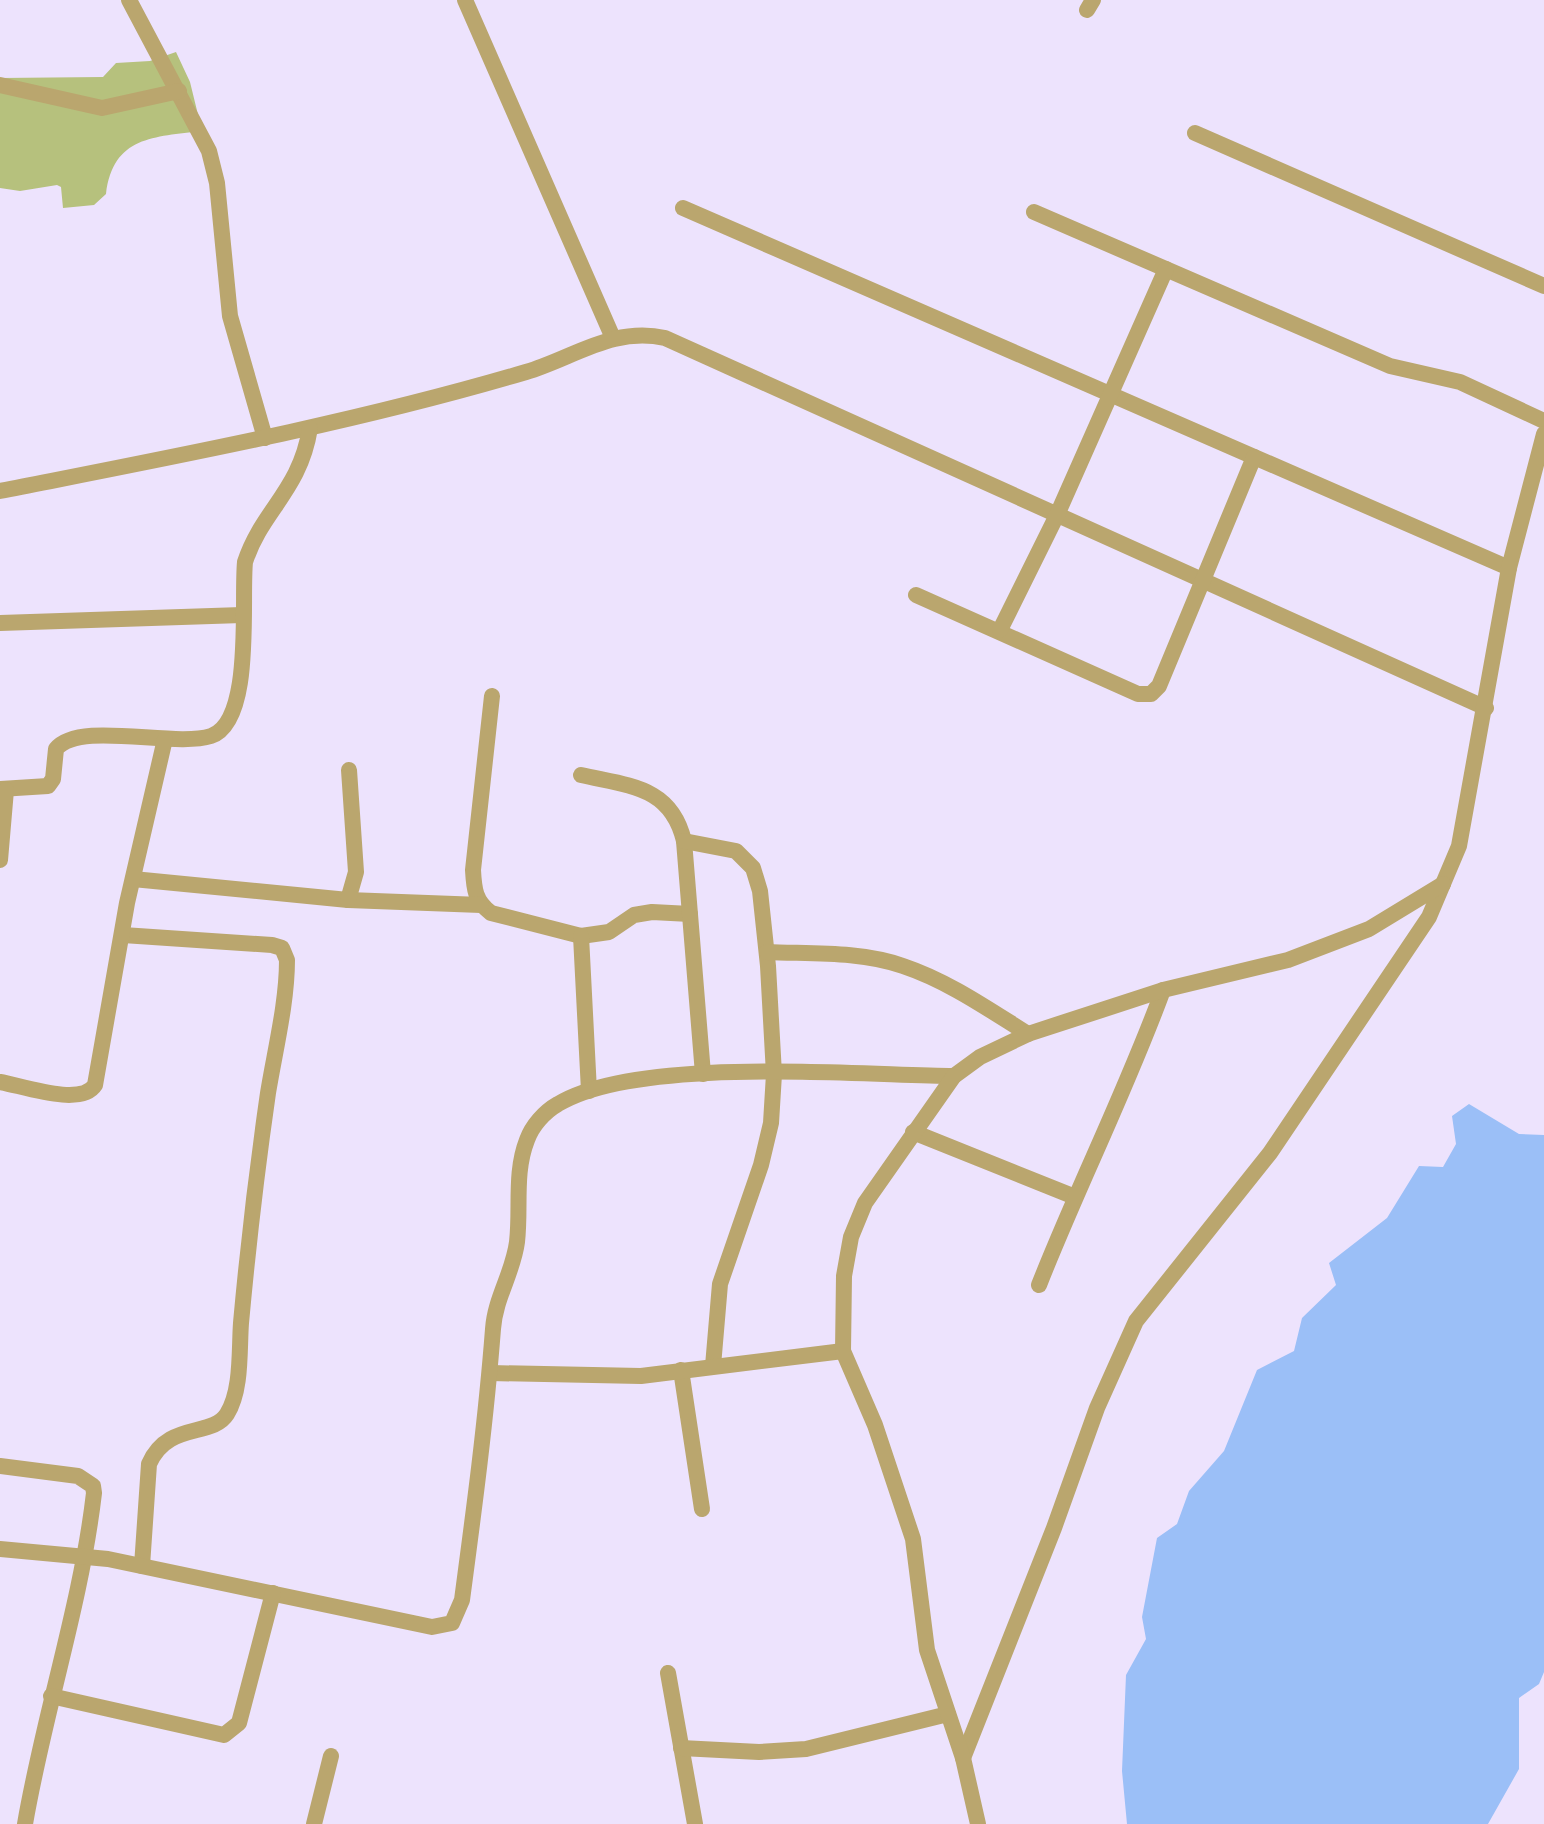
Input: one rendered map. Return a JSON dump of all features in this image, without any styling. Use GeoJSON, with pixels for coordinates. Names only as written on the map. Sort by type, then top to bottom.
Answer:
{"type":"FeatureCollection","features":[{"type":"Feature","properties":{"kind":"street"},"geometry":{"type":"LineString","coordinates":[[129,0],[203,135],[213,164],[230,316],[265,438]]}},
{"type":"Feature","properties":{"kind":"street"},"geometry":{"type":"LineString","coordinates":[[465,0],[613,338]]}},
{"type":"Feature","properties":{"kind":"street"},"geometry":{"type":"LineString","coordinates":[[0,85],[102,108],[179,91]]}},
{"type":"Feature","properties":{"kind":"street"},"geometry":{"type":"LineString","coordinates":[[1195,133],[1544,286]]}},
{"type":"Feature","properties":{"kind":"street"},"geometry":{"type":"LineString","coordinates":[[683,208],[1509,568]]}},
{"type":"Feature","properties":{"kind":"street"},"geometry":{"type":"LineString","coordinates":[[1034,212],[1390,366],[1460,382],[1544,421]]}},
{"type":"Feature","properties":{"kind":"street"},"geometry":{"type":"LineString","coordinates":[[1000,630],[1057,515],[1166,269]]}},
{"type":"Feature","properties":{"kind":"street"},"geometry":{"type":"LineString","coordinates":[[0,491],[310,428],[530,371],[613,338],[647,334],[665,338],[1486,708]]}},
{"type":"Feature","properties":{"kind":"street"},"geometry":{"type":"LineString","coordinates":[[0,860],[3,790],[48,786],[53,779],[56,749],[72,738],[165,739],[210,736],[223,729],[235,711],[240,683],[245,562],[251,546],[292,486],[306,454],[310,428]]}},
{"type":"Feature","properties":{"kind":"street"},"geometry":{"type":"LineString","coordinates":[[963,1758],[1054,1528],[1097,1408],[1136,1321],[1279,1140],[1429,917],[1459,846],[1509,568],[1544,434]]}},
{"type":"Feature","properties":{"kind":"street"},"geometry":{"type":"LineString","coordinates":[[916,595],[1138,694],[1151,694],[1159,686],[1254,457]]}},
{"type":"Feature","properties":{"kind":"street"},"geometry":{"type":"LineString","coordinates":[[0,623],[242,615]]}},
{"type":"Feature","properties":{"kind":"street"},"geometry":{"type":"LineString","coordinates":[[492,696],[473,870],[474,893],[481,905],[491,913],[581,936],[609,932],[634,915],[652,912],[690,914]]}},
{"type":"Feature","properties":{"kind":"street"},"geometry":{"type":"LineString","coordinates":[[0,1082],[78,1096],[91,1091],[100,1070],[133,879],[165,739]]}},
{"type":"Feature","properties":{"kind":"street"},"geometry":{"type":"LineString","coordinates":[[348,900],[356,872],[349,770]]}},
{"type":"Feature","properties":{"kind":"street"},"geometry":{"type":"LineString","coordinates":[[581,775],[644,789],[658,797],[679,821],[684,841],[703,1074]]}},
{"type":"Feature","properties":{"kind":"street"},"geometry":{"type":"LineString","coordinates":[[684,841],[736,851],[753,868],[760,891],[767,952],[774,1074],[771,1123],[761,1165],[720,1284],[713,1366]]}},
{"type":"Feature","properties":{"kind":"street"},"geometry":{"type":"LineString","coordinates":[[133,879],[348,900],[481,905]]}},
{"type":"Feature","properties":{"kind":"street"},"geometry":{"type":"LineString","coordinates":[[978,1824],[963,1758],[927,1650],[913,1539],[875,1425],[843,1351],[844,1276],[851,1237],[865,1203],[954,1076],[980,1057],[1028,1034],[1163,990],[1302,955],[1369,929],[1443,884]]}},
{"type":"Feature","properties":{"kind":"street"},"geometry":{"type":"LineString","coordinates":[[123,935],[272,945],[282,948],[287,960],[249,1233],[234,1392],[227,1414],[220,1421],[181,1433],[161,1443],[154,1451],[149,1464],[142,1566]]}},
{"type":"Feature","properties":{"kind":"street"},"geometry":{"type":"LineString","coordinates":[[581,936],[589,1091]]}},
{"type":"Feature","properties":{"kind":"street"},"geometry":{"type":"LineString","coordinates":[[767,952],[856,956],[901,965],[947,984],[1028,1034]]}},
{"type":"Feature","properties":{"kind":"street"},"geometry":{"type":"LineString","coordinates":[[1039,1285],[1075,1197],[1120,1102],[1163,990]]}},
{"type":"Feature","properties":{"kind":"street"},"geometry":{"type":"LineString","coordinates":[[0,1549],[142,1566],[432,1627],[452,1623],[462,1600],[497,1303],[511,1268],[517,1241],[519,1170],[527,1138],[541,1116],[558,1103],[589,1091],[703,1074],[954,1076]]}},
{"type":"Feature","properties":{"kind":"street"},"geometry":{"type":"LineString","coordinates":[[913,1132],[1075,1197]]}},
{"type":"Feature","properties":{"kind":"street"},"geometry":{"type":"LineString","coordinates":[[491,1373],[580,1377],[681,1370],[843,1351]]}},
{"type":"Feature","properties":{"kind":"street"},"geometry":{"type":"LineString","coordinates":[[681,1370],[702,1509]]}},
{"type":"Feature","properties":{"kind":"street"},"geometry":{"type":"LineString","coordinates":[[0,1466],[78,1476],[93,1486],[86,1557],[51,1696],[25,1824]]}},
{"type":"Feature","properties":{"kind":"street"},"geometry":{"type":"LineString","coordinates":[[51,1696],[224,1735],[239,1723],[273,1593]]}},
{"type":"Feature","properties":{"kind":"street"},"geometry":{"type":"LineString","coordinates":[[668,1673],[695,1824]]}},
{"type":"Feature","properties":{"kind":"street"},"geometry":{"type":"LineString","coordinates":[[681,1748],[759,1752],[806,1749],[948,1714]]}},
{"type":"Feature","properties":{"kind":"street"},"geometry":{"type":"LineString","coordinates":[[314,1824],[331,1756]]}},
{"type":"Feature","properties":{"kind":"green space"},"geometry":{"type":"Polygon","coordinates":[[[176,52],[190,82],[202,131],[152,138],[127,150],[110,175],[106,194],[94,205],[63,208],[61,187],[57,185],[20,191],[0,188],[0,78],[103,77],[116,63],[150,61],[176,52]]]}},
{"type":"Feature","properties":{"kind":"water"},"geometry":{"type":"Polygon","coordinates":[[[1469,1104],[1519,1134],[1544,1135],[1544,1672],[1539,1684],[1519,1698],[1519,1769],[1488,1824],[1127,1824],[1122,1771],[1126,1675],[1146,1639],[1142,1617],[1157,1538],[1177,1524],[1189,1491],[1224,1451],[1257,1370],[1294,1351],[1302,1318],[1336,1285],[1329,1263],[1387,1218],[1419,1166],[1443,1167],[1456,1144],[1452,1116],[1469,1104]]]}}]}
